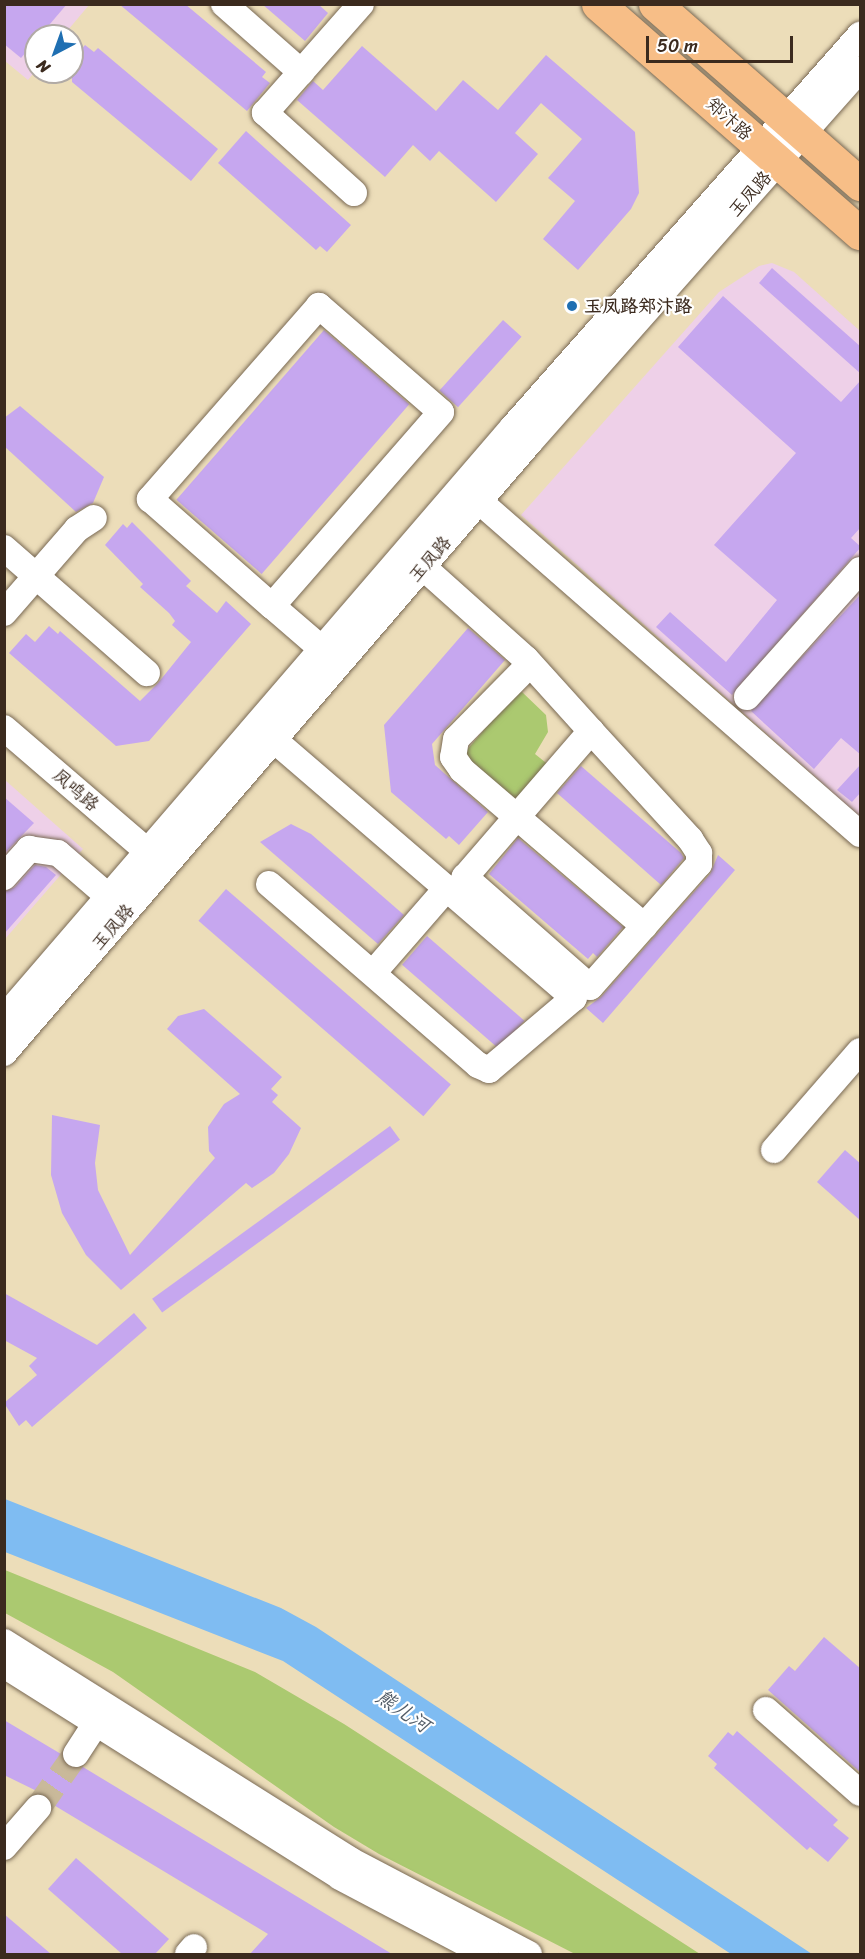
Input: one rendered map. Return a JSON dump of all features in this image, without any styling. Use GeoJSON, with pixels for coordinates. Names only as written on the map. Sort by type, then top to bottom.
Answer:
{"type":"FeatureCollection","features":[{"type":"Feature","properties":{"kind":"main road","name":"郑汴路"},"geometry":{"type":"LineString","coordinates":[[598,4],[861,233]]}},
{"type":"Feature","properties":{"kind":"main road","name":"郑汴路"},"geometry":{"type":"LineString","coordinates":[[655,4],[861,184]]}},
{"type":"Feature","properties":{"kind":"street"},"geometry":{"type":"LineString","coordinates":[[224,4],[301,72]]}},
{"type":"Feature","properties":{"kind":"street"},"geometry":{"type":"LineString","coordinates":[[354,193],[264,113],[361,4]]}},
{"type":"Feature","properties":{"kind":"street","name":"玉凤路"},"geometry":{"type":"LineString","coordinates":[[4,1018],[322,649],[795,126],[861,35]]}},
{"type":"Feature","properties":{"kind":"street","name":"玉凤路"},"geometry":{"type":"LineString","coordinates":[[795,126],[861,69]]}},
{"type":"Feature","properties":{"kind":"street","name":"玉凤路"},"geometry":{"type":"LineString","coordinates":[[4,1053],[423,567],[770,154]]}},
{"type":"Feature","properties":{"kind":"street"},"geometry":{"type":"LineString","coordinates":[[272,606],[441,412],[319,306],[150,499],[272,606],[322,649]]}},
{"type":"Feature","properties":{"kind":"street"},"geometry":{"type":"LineString","coordinates":[[479,501],[861,834]]}},
{"type":"Feature","properties":{"kind":"street"},"geometry":{"type":"LineString","coordinates":[[4,613],[77,529],[94,518]]}},
{"type":"Feature","properties":{"kind":"street"},"geometry":{"type":"LineString","coordinates":[[4,548],[147,673]]}},
{"type":"Feature","properties":{"kind":"street"},"geometry":{"type":"LineString","coordinates":[[423,567],[530,664],[591,730],[699,853],[699,864],[590,987],[465,877],[591,730]]}},
{"type":"Feature","properties":{"kind":"street"},"geometry":{"type":"LineString","coordinates":[[747,697],[861,570]]}},
{"type":"Feature","properties":{"kind":"street"},"geometry":{"type":"LineString","coordinates":[[530,664],[456,739],[453,750],[462,770],[644,926]]}},
{"type":"Feature","properties":{"kind":"street","name":"凤鸣路"},"geometry":{"type":"LineString","coordinates":[[4,728],[148,852]]}},
{"type":"Feature","properties":{"kind":"street"},"geometry":{"type":"LineString","coordinates":[[269,884],[478,1065],[489,1070],[574,999],[274,740]]}},
{"type":"Feature","properties":{"kind":"street"},"geometry":{"type":"LineString","coordinates":[[4,877],[29,849],[58,853],[109,897]]}},
{"type":"Feature","properties":{"kind":"street"},"geometry":{"type":"LineString","coordinates":[[373,973],[447,888]]}},
{"type":"Feature","properties":{"kind":"street"},"geometry":{"type":"LineString","coordinates":[[774,1150],[861,1051]]}},
{"type":"Feature","properties":{"kind":"street"},"geometry":{"type":"LineString","coordinates":[[4,1642],[350,1860],[529,1954]]}},
{"type":"Feature","properties":{"kind":"street"},"geometry":{"type":"LineString","coordinates":[[4,1665],[340,1877],[486,1954]]}},
{"type":"Feature","properties":{"kind":"street"},"geometry":{"type":"LineString","coordinates":[[766,1710],[861,1793]]}},
{"type":"Feature","properties":{"kind":"street"},"geometry":{"type":"LineString","coordinates":[[76,1754],[97,1722]]}},
{"type":"Feature","properties":{"kind":"street"},"geometry":{"type":"LineString","coordinates":[[4,1847],[38,1808]]}},
{"type":"Feature","properties":{"kind":"shaded area"},"geometry":{"type":"Polygon","coordinates":[[[4,5],[89,5],[73,24],[24,24],[24,77],[5,61],[4,5]]]}},
{"type":"Feature","properties":{"kind":"shaded area"},"geometry":{"type":"Polygon","coordinates":[[[772,263],[794,272],[860,331],[860,817],[521,515],[719,292],[759,266],[772,263]]]}},
{"type":"Feature","properties":{"kind":"shaded area"},"geometry":{"type":"Polygon","coordinates":[[[5,780],[83,849],[5,939],[5,780]]]}},
{"type":"Feature","properties":{"kind":"green space"},"geometry":{"type":"Polygon","coordinates":[[[522,692],[546,715],[548,732],[535,754],[550,766],[524,796],[514,799],[474,768],[466,751],[513,696],[522,692]]]}},
{"type":"Feature","properties":{"kind":"green space"},"geometry":{"type":"Polygon","coordinates":[[[5,1570],[255,1672],[344,1724],[700,1954],[575,1954],[379,1854],[334,1827],[113,1672],[5,1613],[5,1570]]]}},
{"type":"Feature","properties":{"kind":"water","name":"熊儿河"},"geometry":{"type":"Polygon","coordinates":[[[5,1499],[281,1608],[316,1627],[812,1954],[731,1954],[283,1661],[5,1552],[5,1499]]]}},
{"type":"Feature","properties":{"kind":"building"},"geometry":{"type":"Polygon","coordinates":[[[4,4],[67,4],[50,24],[24,24],[24,54],[21,58],[4,44],[4,4]]]}},
{"type":"Feature","properties":{"kind":"building"},"geometry":{"type":"Polygon","coordinates":[[[119,4],[185,4],[266,72],[262,77],[270,83],[247,111],[119,4]]]}},
{"type":"Feature","properties":{"kind":"building"},"geometry":{"type":"Polygon","coordinates":[[[262,4],[318,4],[328,13],[305,41],[262,4]]]}},
{"type":"Feature","properties":{"kind":"building"},"geometry":{"type":"Polygon","coordinates":[[[84,46],[94,52],[98,48],[218,149],[191,181],[74,84],[84,84],[84,46]]]}},
{"type":"Feature","properties":{"kind":"building"},"geometry":{"type":"Polygon","coordinates":[[[362,46],[436,111],[463,80],[498,110],[546,55],[635,132],[639,193],[631,209],[578,270],[543,239],[575,201],[548,178],[582,139],[541,103],[515,133],[538,154],[496,202],[439,151],[430,161],[413,145],[385,177],[297,100],[313,81],[323,90],[362,46]]]}},
{"type":"Feature","properties":{"kind":"building"},"geometry":{"type":"Polygon","coordinates":[[[246,131],[351,225],[327,252],[320,246],[316,250],[218,163],[246,131]]]}},
{"type":"Feature","properties":{"kind":"building"},"geometry":{"type":"Polygon","coordinates":[[[772,268],[861,347],[861,374],[759,283],[772,268]]]}},
{"type":"Feature","properties":{"kind":"building"},"geometry":{"type":"Polygon","coordinates":[[[723,296],[841,402],[861,380],[861,527],[851,538],[861,547],[732,695],[656,627],[670,612],[726,662],[777,600],[714,545],[796,453],[678,347],[723,296]]]}},
{"type":"Feature","properties":{"kind":"building"},"geometry":{"type":"Polygon","coordinates":[[[503,320],[522,337],[458,407],[439,391],[503,320]]]}},
{"type":"Feature","properties":{"kind":"building"},"geometry":{"type":"Polygon","coordinates":[[[324,330],[409,404],[262,574],[176,500],[324,330]]]}},
{"type":"Feature","properties":{"kind":"building"},"geometry":{"type":"Polygon","coordinates":[[[20,406],[104,477],[93,503],[76,512],[4,446],[4,418],[20,406]]]}},
{"type":"Feature","properties":{"kind":"building"},"geometry":{"type":"Polygon","coordinates":[[[132,522],[191,581],[186,586],[217,613],[226,601],[251,624],[149,741],[116,746],[9,653],[26,634],[35,642],[49,626],[58,634],[60,631],[140,701],[158,683],[191,642],[172,625],[175,621],[169,613],[140,587],[143,584],[105,545],[123,524],[127,528],[132,522]]]}},
{"type":"Feature","properties":{"kind":"building"},"geometry":{"type":"Polygon","coordinates":[[[861,594],[861,755],[841,738],[814,769],[751,711],[861,594]]]}},
{"type":"Feature","properties":{"kind":"building"},"geometry":{"type":"Polygon","coordinates":[[[468,628],[505,660],[432,744],[435,765],[488,812],[459,845],[449,836],[446,839],[391,792],[384,725],[468,628]]]}},
{"type":"Feature","properties":{"kind":"building"},"geometry":{"type":"Polygon","coordinates":[[[861,764],[861,792],[852,802],[837,790],[861,764]]]}},
{"type":"Feature","properties":{"kind":"building"},"geometry":{"type":"Polygon","coordinates":[[[581,766],[681,853],[684,858],[661,885],[557,793],[581,766]]]}},
{"type":"Feature","properties":{"kind":"building"},"geometry":{"type":"Polygon","coordinates":[[[4,797],[34,823],[4,854],[4,797]]]}},
{"type":"Feature","properties":{"kind":"building"},"geometry":{"type":"Polygon","coordinates":[[[291,824],[311,834],[404,915],[378,944],[260,842],[291,824]]]}},
{"type":"Feature","properties":{"kind":"building"},"geometry":{"type":"Polygon","coordinates":[[[518,838],[623,927],[597,957],[593,953],[588,959],[489,874],[518,838]]]}},
{"type":"Feature","properties":{"kind":"building"},"geometry":{"type":"Polygon","coordinates":[[[718,855],[735,870],[603,1023],[586,1008],[601,997],[710,874],[718,855]]]}},
{"type":"Feature","properties":{"kind":"building"},"geometry":{"type":"Polygon","coordinates":[[[35,865],[46,867],[56,875],[4,934],[4,892],[15,887],[35,865]]]}},
{"type":"Feature","properties":{"kind":"building"},"geometry":{"type":"Polygon","coordinates":[[[226,889],[451,1085],[423,1116],[198,921],[226,889]]]}},
{"type":"Feature","properties":{"kind":"building"},"geometry":{"type":"Polygon","coordinates":[[[427,936],[524,1021],[499,1049],[402,965],[427,936]]]}},
{"type":"Feature","properties":{"kind":"building"},"geometry":{"type":"Polygon","coordinates":[[[204,1009],[282,1077],[271,1089],[278,1095],[272,1102],[301,1128],[289,1154],[274,1173],[252,1188],[246,1183],[121,1290],[86,1255],[62,1213],[51,1175],[52,1115],[100,1125],[95,1163],[98,1190],[130,1255],[215,1158],[209,1151],[208,1127],[224,1104],[240,1094],[167,1029],[178,1016],[204,1009]]]}},
{"type":"Feature","properties":{"kind":"building"},"geometry":{"type":"Polygon","coordinates":[[[390,1126],[400,1140],[162,1313],[152,1299],[390,1126]]]}},
{"type":"Feature","properties":{"kind":"building"},"geometry":{"type":"Polygon","coordinates":[[[845,1150],[861,1164],[861,1221],[817,1182],[845,1150]]]}},
{"type":"Feature","properties":{"kind":"building"},"geometry":{"type":"Polygon","coordinates":[[[4,1293],[97,1345],[134,1313],[147,1328],[32,1427],[26,1420],[19,1426],[4,1403],[37,1375],[29,1366],[37,1358],[4,1340],[4,1293]]]}},
{"type":"Feature","properties":{"kind":"building"},"geometry":{"type":"Polygon","coordinates":[[[824,1637],[861,1669],[861,1773],[768,1690],[789,1666],[795,1671],[824,1637]]]}},
{"type":"Feature","properties":{"kind":"building"},"geometry":{"type":"Polygon","coordinates":[[[4,1720],[61,1754],[68,1767],[83,1767],[392,1954],[250,1954],[268,1934],[52,1804],[47,1796],[4,1775],[4,1720]]]}},
{"type":"Feature","properties":{"kind":"building"},"geometry":{"type":"Polygon","coordinates":[[[737,1731],[838,1820],[833,1825],[849,1838],[828,1862],[810,1847],[807,1850],[714,1768],[717,1764],[708,1756],[728,1732],[733,1736],[737,1731]]]}},
{"type":"Feature","properties":{"kind":"building"},"geometry":{"type":"Polygon","coordinates":[[[76,1858],[169,1939],[155,1954],[122,1954],[48,1889],[76,1858]]]}},
{"type":"Feature","properties":{"kind":"building"},"geometry":{"type":"Polygon","coordinates":[[[4,1914],[51,1954],[4,1954],[4,1914]]]}},
{"type":"Feature","properties":{"kind":"tunnel"},"geometry":{"type":"LineString","coordinates":[[38,1808],[76,1754]]}},
{"type":"Feature","properties":{"kind":"place","name":"玉凤路郑汴路"},"geometry":{"type":"Point","coordinates":[572,306]}}]}
